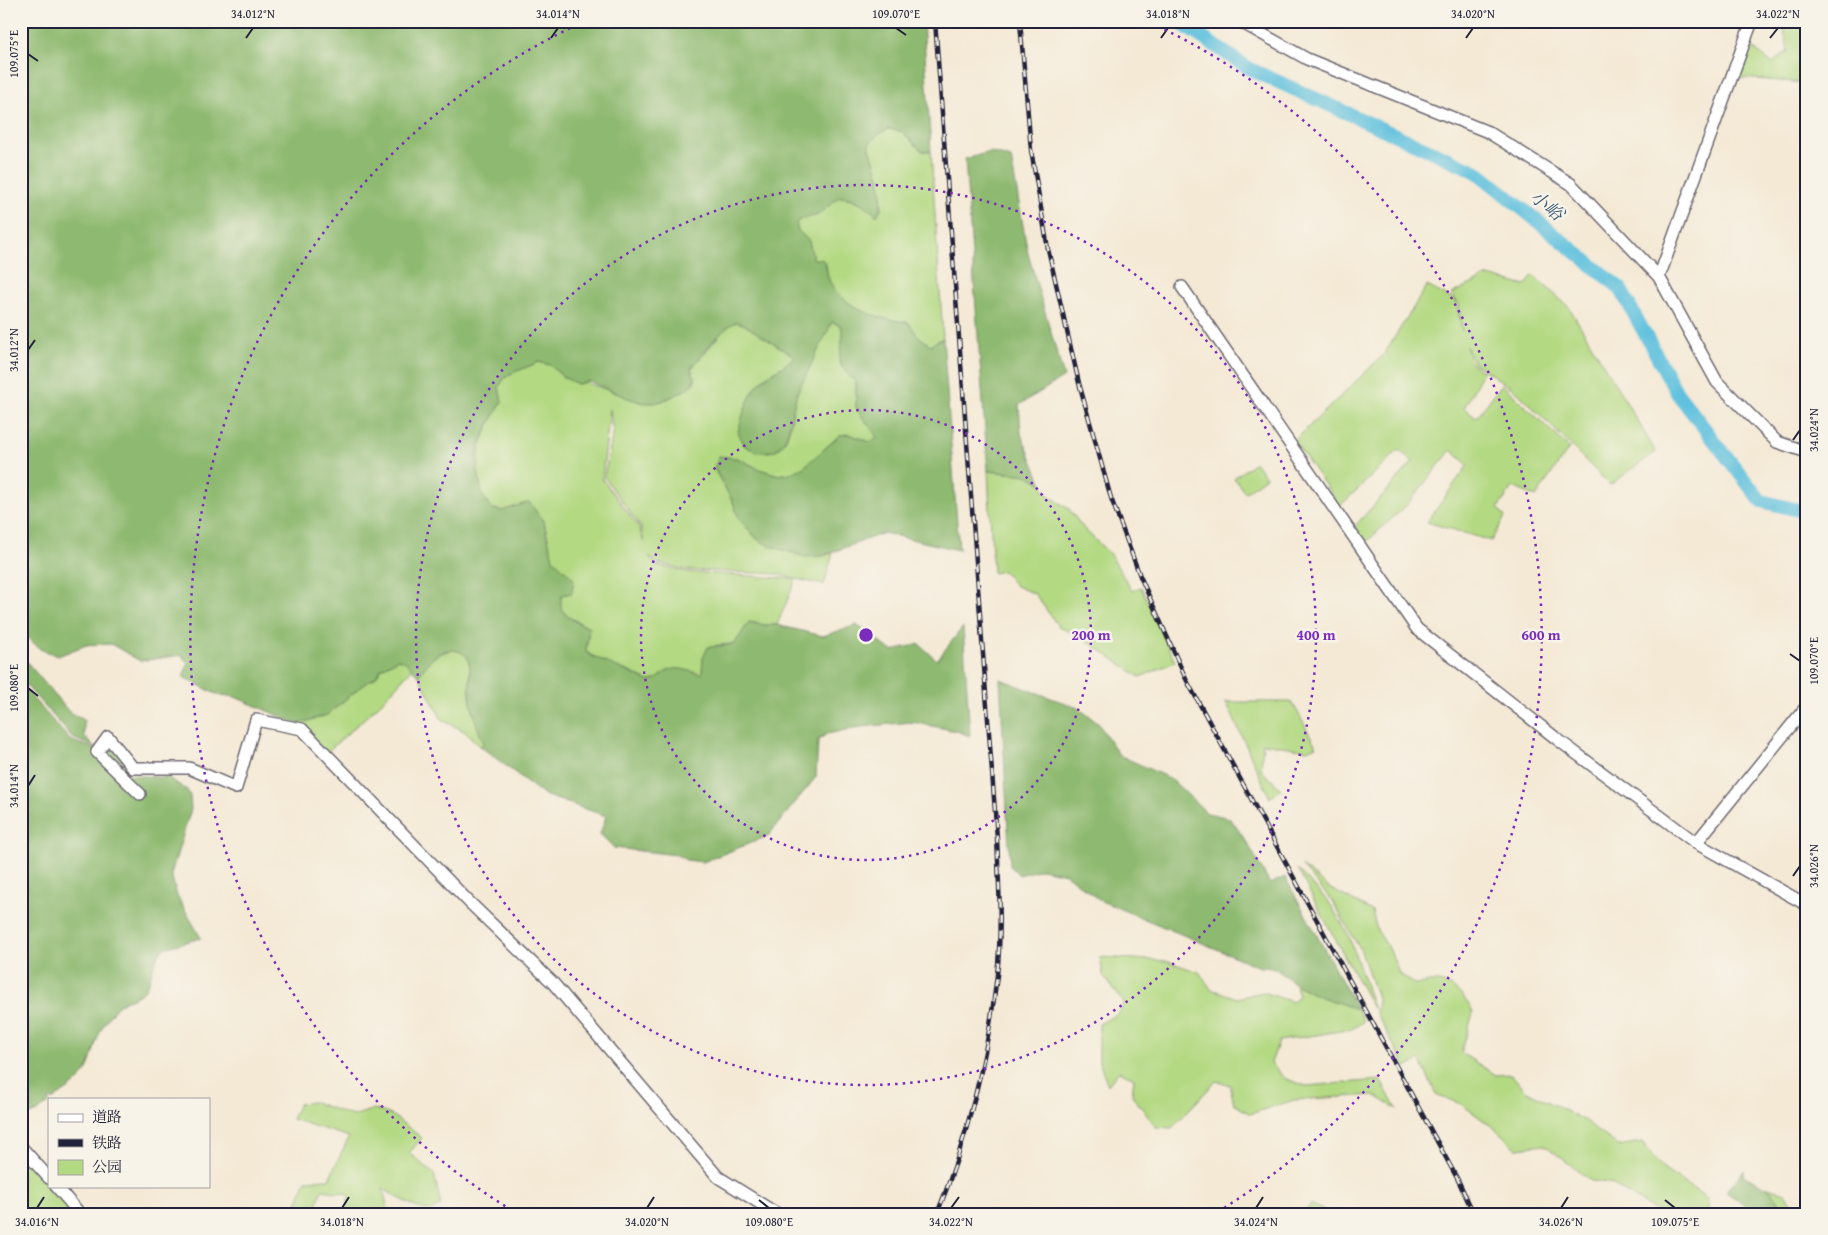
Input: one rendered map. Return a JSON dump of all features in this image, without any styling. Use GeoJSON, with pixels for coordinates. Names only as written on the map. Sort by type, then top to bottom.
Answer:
{"type":"FeatureCollection","features":[{"type":"Feature","properties":{"kind":"street"},"geometry":{"type":"LineString","coordinates":[[1239,21],[1308,59],[1488,132],[1571,184],[1660,277],[1717,382],[1777,442],[1807,452]]}},
{"type":"Feature","properties":{"kind":"street"},"geometry":{"type":"LineString","coordinates":[[1660,277],[1752,21]]}},
{"type":"Feature","properties":{"kind":"street"},"geometry":{"type":"LineString","coordinates":[[1182,287],[1416,629],[1557,739],[1696,843],[1807,906]]}},
{"type":"Feature","properties":{"kind":"street"},"geometry":{"type":"LineString","coordinates":[[1696,843],[1807,706]]}},
{"type":"Feature","properties":{"kind":"street"},"geometry":{"type":"LineString","coordinates":[[140,794],[97,752],[108,737],[133,768],[188,768],[236,788],[256,720],[302,730],[468,901],[553,983],[718,1177],[777,1214]]}},
{"type":"Feature","properties":{"kind":"street"},"geometry":{"type":"LineString","coordinates":[[21,1147],[48,1177]]}},
{"type":"Feature","properties":{"kind":"street"},"geometry":{"type":"LineString","coordinates":[[58,1188],[80,1214]]}},
{"type":"Feature","properties":{"kind":"green space"},"geometry":{"type":"Polygon","coordinates":[[[21,21],[923,21],[931,151],[922,151],[901,131],[888,129],[876,136],[869,144],[877,171],[882,199],[877,216],[860,202],[850,198],[839,197],[818,215],[801,219],[796,223],[798,231],[809,241],[813,259],[822,259],[831,284],[846,300],[875,316],[908,322],[918,336],[930,345],[943,338],[959,550],[884,533],[822,556],[805,557],[770,546],[757,539],[739,519],[733,502],[714,468],[719,456],[737,458],[759,469],[779,475],[791,473],[804,467],[840,435],[849,434],[870,442],[877,437],[856,408],[856,383],[839,362],[843,335],[841,326],[832,322],[797,393],[788,432],[783,444],[774,451],[757,452],[745,446],[738,432],[755,388],[766,377],[794,356],[743,324],[736,322],[718,336],[691,369],[695,379],[689,387],[680,393],[655,403],[643,403],[625,397],[589,381],[578,384],[563,377],[550,365],[539,362],[510,374],[499,387],[502,402],[489,424],[479,448],[478,472],[482,495],[491,508],[501,511],[529,502],[544,522],[553,559],[574,579],[572,593],[562,595],[562,608],[564,613],[572,620],[589,628],[586,652],[592,656],[648,681],[655,680],[673,669],[702,674],[703,658],[708,647],[735,643],[749,622],[777,625],[823,636],[857,625],[892,651],[919,644],[937,660],[963,627],[970,736],[957,731],[912,722],[860,727],[827,734],[818,740],[816,777],[768,836],[703,862],[686,860],[677,855],[614,848],[600,834],[606,816],[544,795],[480,746],[484,743],[473,714],[469,660],[458,651],[451,650],[440,653],[430,661],[419,676],[404,661],[398,659],[382,668],[375,678],[364,684],[327,715],[298,724],[235,697],[216,694],[183,677],[188,664],[182,655],[140,661],[111,644],[86,645],[58,656],[40,649],[21,631],[21,21]]]}},
{"type":"Feature","properties":{"kind":"green space"},"geometry":{"type":"Polygon","coordinates":[[[1807,21],[1807,83],[1740,78],[1750,46],[1772,63],[1788,51],[1783,25],[1769,28],[1768,22],[1807,21]]]}},
{"type":"Feature","properties":{"kind":"green space"},"geometry":{"type":"Polygon","coordinates":[[[888,129],[901,131],[922,151],[931,151],[943,338],[930,345],[918,336],[908,322],[886,319],[862,311],[842,299],[834,290],[829,280],[826,264],[813,259],[809,241],[798,231],[796,223],[801,219],[818,215],[839,197],[850,198],[859,202],[876,215],[882,208],[879,177],[869,144],[876,136],[888,129]]]}},
{"type":"Feature","properties":{"kind":"green space"},"geometry":{"type":"Polygon","coordinates":[[[990,152],[1011,158],[1028,254],[1064,377],[1019,405],[1021,434],[1042,484],[1027,475],[988,471],[965,159],[990,152]]]}},
{"type":"Feature","properties":{"kind":"green space"},"geometry":{"type":"Polygon","coordinates":[[[1533,275],[1569,307],[1656,452],[1610,485],[1515,390],[1474,363],[1466,346],[1471,363],[1483,372],[1464,408],[1476,418],[1502,384],[1569,448],[1536,497],[1513,487],[1498,508],[1505,517],[1491,541],[1427,522],[1468,465],[1451,450],[1407,505],[1365,543],[1354,527],[1413,462],[1399,450],[1340,506],[1294,441],[1384,354],[1427,286],[1456,301],[1462,331],[1459,304],[1451,294],[1488,276],[1526,286],[1533,275]]]}},
{"type":"Feature","properties":{"kind":"green space"},"geometry":{"type":"Polygon","coordinates":[[[736,322],[743,324],[794,356],[788,363],[764,378],[745,446],[755,450],[770,452],[775,451],[783,444],[789,432],[798,391],[832,322],[841,326],[843,335],[839,362],[856,383],[856,408],[878,437],[870,442],[849,434],[840,435],[804,467],[791,473],[778,475],[759,469],[737,458],[714,469],[733,502],[739,519],[822,556],[833,553],[824,585],[796,579],[777,625],[749,622],[737,640],[729,644],[716,645],[703,658],[702,674],[688,671],[668,671],[656,681],[648,681],[608,664],[586,652],[589,628],[566,615],[561,609],[560,567],[553,559],[544,522],[491,508],[482,495],[478,472],[479,448],[502,402],[499,387],[510,374],[539,362],[550,365],[563,377],[578,384],[589,381],[589,384],[642,402],[665,400],[694,383],[695,379],[691,369],[727,326],[736,322]],[[610,409],[602,479],[639,527],[644,543],[641,527],[604,477],[613,433],[610,409]],[[649,556],[656,565],[687,572],[796,579],[778,574],[687,570],[657,563],[649,556]]]}},
{"type":"Feature","properties":{"kind":"green space"},"geometry":{"type":"Polygon","coordinates":[[[1255,462],[1266,477],[1245,493],[1234,478],[1255,462]]]}},
{"type":"Feature","properties":{"kind":"green space"},"geometry":{"type":"Polygon","coordinates":[[[988,471],[1027,475],[1042,484],[1047,494],[1069,509],[1084,529],[1110,554],[1132,591],[1141,587],[1175,662],[1140,677],[1085,640],[1058,626],[1035,594],[1016,586],[1003,571],[993,573],[988,471]]]}},
{"type":"Feature","properties":{"kind":"green space"},"geometry":{"type":"Polygon","coordinates":[[[454,650],[465,654],[469,661],[470,697],[485,743],[480,746],[464,731],[442,720],[419,676],[437,655],[454,650]]]}},
{"type":"Feature","properties":{"kind":"green space"},"geometry":{"type":"Polygon","coordinates":[[[21,655],[69,712],[84,720],[84,736],[96,748],[73,738],[21,680],[21,655]]]}},
{"type":"Feature","properties":{"kind":"green space"},"geometry":{"type":"Polygon","coordinates":[[[398,659],[404,661],[412,669],[377,707],[327,752],[298,724],[327,715],[364,684],[375,678],[382,668],[398,659]]]}},
{"type":"Feature","properties":{"kind":"green space"},"geometry":{"type":"Polygon","coordinates":[[[1000,679],[1078,708],[1098,723],[1119,755],[1171,779],[1207,813],[1230,818],[1248,844],[1270,884],[1285,877],[1357,1009],[1318,996],[1295,984],[1275,968],[1260,967],[1099,900],[1066,874],[1042,869],[1019,875],[1010,866],[1000,679]]]}},
{"type":"Feature","properties":{"kind":"green space"},"geometry":{"type":"Polygon","coordinates":[[[21,685],[70,740],[105,753],[118,745],[122,761],[129,775],[169,778],[187,790],[190,796],[191,809],[171,874],[177,896],[201,938],[164,948],[157,958],[145,989],[139,995],[120,1004],[107,1019],[98,1038],[89,1066],[81,1078],[55,1098],[48,1098],[48,1104],[37,1112],[21,1119],[21,685]]]}},
{"type":"Feature","properties":{"kind":"green space"},"geometry":{"type":"Polygon","coordinates":[[[1226,702],[1292,702],[1316,746],[1307,750],[1263,743],[1261,770],[1281,789],[1270,798],[1226,702]]]}},
{"type":"Feature","properties":{"kind":"green space"},"geometry":{"type":"Polygon","coordinates":[[[1302,866],[1329,888],[1372,911],[1377,930],[1391,952],[1399,974],[1416,985],[1437,982],[1449,985],[1463,997],[1473,1013],[1461,1053],[1496,1075],[1511,1074],[1525,1090],[1584,1120],[1618,1146],[1642,1142],[1663,1169],[1707,1198],[1709,1214],[1661,1214],[1610,1183],[1591,1181],[1545,1145],[1516,1148],[1498,1131],[1461,1104],[1436,1094],[1420,1060],[1406,1067],[1376,1013],[1378,1001],[1361,951],[1333,902],[1302,866]]]}},
{"type":"Feature","properties":{"kind":"green space"},"geometry":{"type":"Polygon","coordinates":[[[1297,869],[1329,902],[1349,936],[1374,1010],[1297,869]]]}},
{"type":"Feature","properties":{"kind":"green space"},"geometry":{"type":"Polygon","coordinates":[[[1100,957],[1166,961],[1199,972],[1211,989],[1237,998],[1263,992],[1293,1002],[1299,995],[1295,984],[1318,996],[1357,1009],[1364,1021],[1352,1029],[1279,1041],[1271,1063],[1284,1078],[1306,1086],[1380,1080],[1397,1109],[1374,1095],[1294,1100],[1250,1114],[1234,1104],[1230,1085],[1216,1081],[1172,1128],[1156,1127],[1132,1095],[1134,1078],[1119,1071],[1108,1085],[1099,1062],[1099,1024],[1119,1013],[1124,1003],[1103,975],[1100,957]]]}},
{"type":"Feature","properties":{"kind":"green space"},"geometry":{"type":"Polygon","coordinates":[[[313,1102],[353,1116],[374,1109],[392,1115],[422,1138],[409,1153],[434,1174],[441,1205],[430,1211],[415,1207],[383,1189],[389,1214],[346,1214],[349,1194],[322,1190],[314,1214],[293,1214],[306,1180],[329,1179],[349,1137],[292,1119],[299,1104],[313,1102]]]}},
{"type":"Feature","properties":{"kind":"green space"},"geometry":{"type":"Polygon","coordinates":[[[21,1150],[48,1180],[48,1188],[55,1188],[77,1214],[21,1214],[21,1150]]]}},
{"type":"Feature","properties":{"kind":"green space"},"geometry":{"type":"Polygon","coordinates":[[[1744,1170],[1744,1176],[1774,1194],[1778,1200],[1781,1214],[1759,1214],[1726,1192],[1744,1170]]]}},
{"type":"Feature","properties":{"kind":"green space"},"geometry":{"type":"Polygon","coordinates":[[[1766,1186],[1785,1193],[1795,1210],[1807,1200],[1807,1214],[1781,1214],[1779,1202],[1766,1186]]]}},
{"type":"Feature","properties":{"kind":"green space"},"geometry":{"type":"Polygon","coordinates":[[[1311,1204],[1332,1214],[1304,1214],[1311,1204]]]}},
{"type":"Feature","properties":{"kind":"waterway","name":"小峪"},"geometry":{"type":"LineString","coordinates":[[1177,21],[1250,69],[1477,172],[1620,288],[1677,393],[1761,501],[1807,512]]}},
{"type":"Feature","properties":{"kind":"railway"},"geometry":{"type":"LineString","coordinates":[[935,21],[997,838],[1000,924],[997,975],[982,1066],[958,1157],[937,1214]]}},
{"type":"Feature","properties":{"kind":"railway"},"geometry":{"type":"LineString","coordinates":[[1020,21],[1031,150],[1048,249],[1079,383],[1111,498],[1140,576],[1186,679],[1458,1180],[1474,1214]]}}]}
